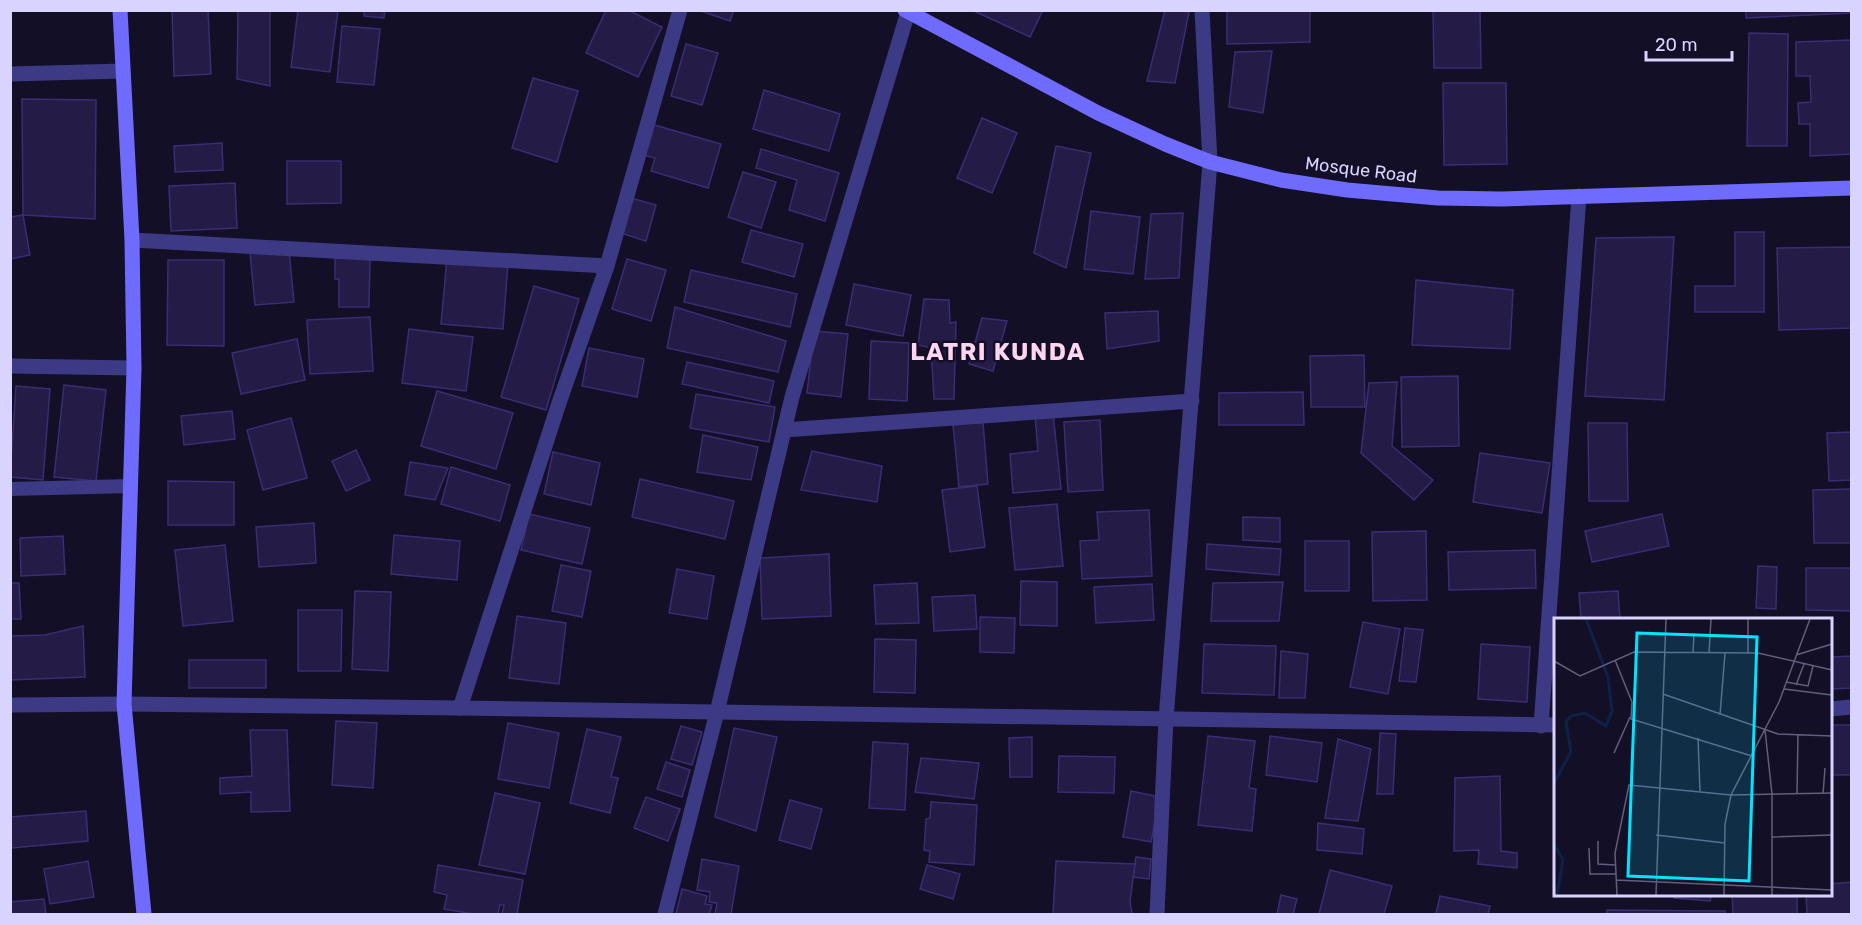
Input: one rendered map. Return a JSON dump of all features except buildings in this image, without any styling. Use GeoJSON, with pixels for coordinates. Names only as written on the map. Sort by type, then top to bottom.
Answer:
{"type":"FeatureCollection","features":[{"type":"Feature","properties":{"kind":"street"},"geometry":{"type":"LineString","coordinates":[[120,10],[132,240],[134,368],[124,704],[144,915]]}},
{"type":"Feature","properties":{"kind":"street"},"geometry":{"type":"LineString","coordinates":[[460,708],[555,415],[607,266],[680,10]]}},
{"type":"Feature","properties":{"kind":"street"},"geometry":{"type":"LineString","coordinates":[[1157,915],[1166,719],[1210,162],[1202,10]]}},
{"type":"Feature","properties":{"kind":"street"},"geometry":{"type":"LineString","coordinates":[[665,915],[717,712],[792,397],[906,11]]}},
{"type":"Feature","properties":{"kind":"street","name":"Mosque Road"},"geometry":{"type":"LineString","coordinates":[[906,11],[1098,113],[1165,144],[1210,162],[1281,180],[1347,190],[1438,198],[1502,199],[1851,188]]}},
{"type":"Feature","properties":{"kind":"street"},"geometry":{"type":"LineString","coordinates":[[10,74],[123,71]]}},
{"type":"Feature","properties":{"kind":"street"},"geometry":{"type":"LineString","coordinates":[[1554,618],[1579,196]]}},
{"type":"Feature","properties":{"kind":"street"},"geometry":{"type":"LineString","coordinates":[[132,240],[607,266]]}},
{"type":"Feature","properties":{"kind":"street"},"geometry":{"type":"LineString","coordinates":[[10,366],[134,368]]}},
{"type":"Feature","properties":{"kind":"street"},"geometry":{"type":"LineString","coordinates":[[784,430],[1192,402]]}},
{"type":"Feature","properties":{"kind":"street"},"geometry":{"type":"LineString","coordinates":[[10,705],[460,708],[1548,725],[1554,623]]}},
{"type":"Feature","properties":{"kind":"street"},"geometry":{"type":"LineString","coordinates":[[1832,708],[1851,707]]}},
{"type":"Feature","properties":{"kind":"lane"},"geometry":{"type":"LineString","coordinates":[[10,489],[130,486]]}},
{"type":"Feature","properties":{"kind":"district","name":"LATRI KUNDA"},"geometry":{"type":"Point","coordinates":[998,352]}}]}
